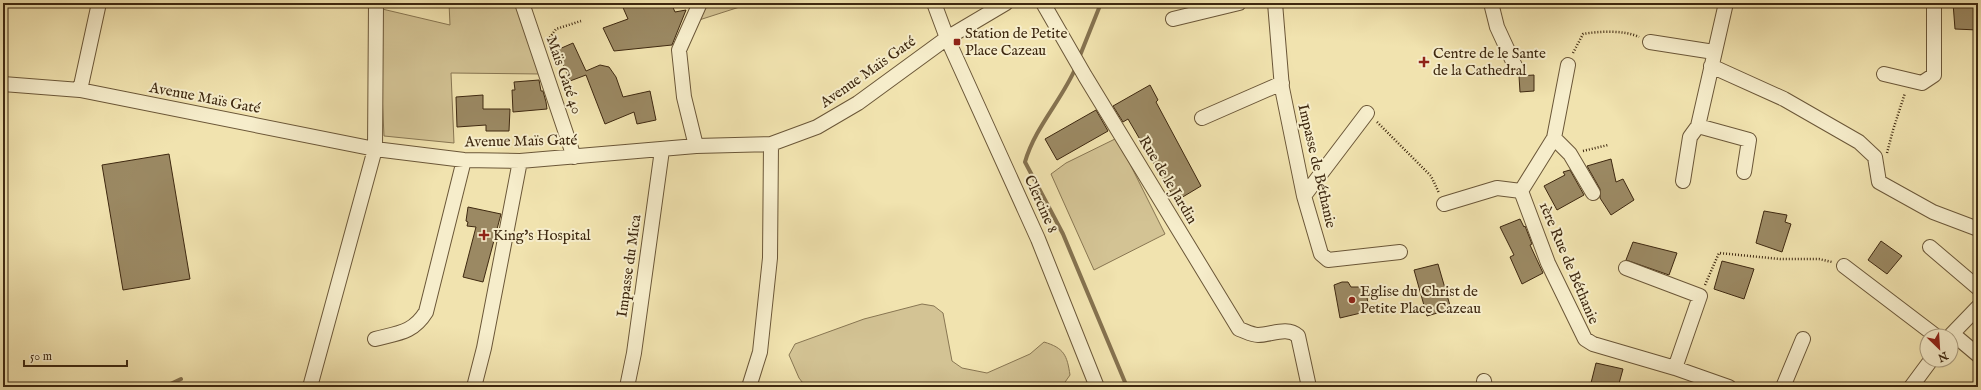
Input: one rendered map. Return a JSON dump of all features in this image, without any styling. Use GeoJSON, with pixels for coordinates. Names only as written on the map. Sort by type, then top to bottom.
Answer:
{"type":"FeatureCollection","features":[{"type":"Feature","properties":{"kind":"street"},"geometry":{"type":"LineString","coordinates":[[80,90],[99,3]]}},
{"type":"Feature","properties":{"kind":"street"},"geometry":{"type":"LineString","coordinates":[[310,387],[375,149],[376,3]]}},
{"type":"Feature","properties":{"kind":"street","name":"Maïs Gaté 40"},"geometry":{"type":"LineString","coordinates":[[522,3],[574,157]]}},
{"type":"Feature","properties":{"kind":"street"},"geometry":{"type":"LineString","coordinates":[[696,146],[684,97],[679,50],[700,3]]}},
{"type":"Feature","properties":{"kind":"street","name":"Clercine 8"},"geometry":{"type":"LineString","coordinates":[[934,3],[947,38],[1038,239],[1097,387]]}},
{"type":"Feature","properties":{"kind":"street","name":"Avenue Maïs Gaté"},"geometry":{"type":"LineString","coordinates":[[3,84],[80,90],[375,149],[464,160],[520,161],[696,146],[771,144],[817,127],[858,103],[947,38],[1006,3]]}},
{"type":"Feature","properties":{"kind":"street","name":"Rue de le Jardin"},"geometry":{"type":"LineString","coordinates":[[1043,3],[1075,56],[1085,76],[1239,329],[1256,335],[1288,331],[1298,336],[1309,387]]}},
{"type":"Feature","properties":{"kind":"street"},"geometry":{"type":"LineString","coordinates":[[1173,19],[1239,3]]}},
{"type":"Feature","properties":{"kind":"street","name":"Impasse de Béthanie"},"geometry":{"type":"LineString","coordinates":[[1275,3],[1282,83],[1304,196],[1321,254],[1328,260],[1400,252]]}},
{"type":"Feature","properties":{"kind":"street"},"geometry":{"type":"LineString","coordinates":[[1490,3],[1497,27],[1515,66]]}},
{"type":"Feature","properties":{"kind":"street"},"geometry":{"type":"LineString","coordinates":[[1683,181],[1690,136],[1698,126],[1726,3]]}},
{"type":"Feature","properties":{"kind":"street"},"geometry":{"type":"LineString","coordinates":[[1884,74],[1922,83],[1934,75],[1934,3]]}},
{"type":"Feature","properties":{"kind":"street"},"geometry":{"type":"LineString","coordinates":[[1650,42],[1714,52]]}},
{"type":"Feature","properties":{"kind":"street"},"geometry":{"type":"LineString","coordinates":[[1444,204],[1497,188],[1521,191],[1554,138],[1568,65]]}},
{"type":"Feature","properties":{"kind":"street"},"geometry":{"type":"LineString","coordinates":[[1711,66],[1784,99],[1859,142],[1875,157],[1879,182],[1933,212],[1978,229]]}},
{"type":"Feature","properties":{"kind":"street"},"geometry":{"type":"LineString","coordinates":[[1202,118],[1282,83]]}},
{"type":"Feature","properties":{"kind":"street"},"geometry":{"type":"LineString","coordinates":[[1304,196],[1367,113]]}},
{"type":"Feature","properties":{"kind":"street"},"geometry":{"type":"LineString","coordinates":[[1698,126],[1749,140],[1744,172]]}},
{"type":"Feature","properties":{"kind":"street"},"geometry":{"type":"LineString","coordinates":[[1554,138],[1570,154],[1594,193]]}},
{"type":"Feature","properties":{"kind":"street"},"geometry":{"type":"LineString","coordinates":[[749,387],[760,352],[770,258],[771,144]]}},
{"type":"Feature","properties":{"kind":"street","name":"Impasse du Mica"},"geometry":{"type":"LineString","coordinates":[[627,387],[634,353],[662,150]]}},
{"type":"Feature","properties":{"kind":"street"},"geometry":{"type":"LineString","coordinates":[[376,339],[409,330],[419,323],[426,312],[464,160]]}},
{"type":"Feature","properties":{"kind":"street"},"geometry":{"type":"LineString","coordinates":[[474,387],[484,348],[520,161]]}},
{"type":"Feature","properties":{"kind":"street","name":"1ère Rue de Béthanie"},"geometry":{"type":"LineString","coordinates":[[1521,191],[1548,263],[1585,339],[1593,344],[1675,368],[1729,387]]}},
{"type":"Feature","properties":{"kind":"street"},"geometry":{"type":"LineString","coordinates":[[1930,247],[1978,288]]}},
{"type":"Feature","properties":{"kind":"street"},"geometry":{"type":"LineString","coordinates":[[1844,266],[1925,328]]}},
{"type":"Feature","properties":{"kind":"street"},"geometry":{"type":"LineString","coordinates":[[1626,268],[1700,296],[1675,368]]}},
{"type":"Feature","properties":{"kind":"street"},"geometry":{"type":"LineString","coordinates":[[1958,328],[1978,307]]}},
{"type":"Feature","properties":{"kind":"street"},"geometry":{"type":"LineString","coordinates":[[1783,387],[1803,339]]}},
{"type":"Feature","properties":{"kind":"street"},"geometry":{"type":"LineString","coordinates":[[1959,341],[1978,355]]}},
{"type":"Feature","properties":{"kind":"street"},"geometry":{"type":"LineString","coordinates":[[1911,387],[1923,381],[1928,368]]}},
{"type":"Feature","properties":{"kind":"path"},"geometry":{"type":"LineString","coordinates":[[539,53],[556,29],[580,21]]}},
{"type":"Feature","properties":{"kind":"path"},"geometry":{"type":"LineString","coordinates":[[1568,65],[1583,34],[1600,31],[1631,33],[1650,42]]}},
{"type":"Feature","properties":{"kind":"path"},"geometry":{"type":"LineString","coordinates":[[1886,157],[1909,80]]}},
{"type":"Feature","properties":{"kind":"path"},"geometry":{"type":"LineString","coordinates":[[1367,113],[1431,176],[1444,204]]}},
{"type":"Feature","properties":{"kind":"path"},"geometry":{"type":"LineString","coordinates":[[1570,154],[1608,145]]}},
{"type":"Feature","properties":{"kind":"path"},"geometry":{"type":"LineString","coordinates":[[1700,296],[1719,253],[1780,259],[1820,259],[1844,266]]}},
{"type":"Feature","properties":{"kind":"shaded area"},"geometry":{"type":"Polygon","coordinates":[[[449,3],[485,3],[488,5],[518,7],[541,74],[451,73],[454,143],[384,136],[378,8],[450,25],[449,3]]]}},
{"type":"Feature","properties":{"kind":"shaded area"},"geometry":{"type":"Polygon","coordinates":[[[703,3],[752,3],[696,21],[703,3]]]}},
{"type":"Feature","properties":{"kind":"shaded area"},"geometry":{"type":"Polygon","coordinates":[[[1117,138],[1165,234],[1094,270],[1051,174],[1066,163],[1117,138]]]}},
{"type":"Feature","properties":{"kind":"shaded area"},"geometry":{"type":"Polygon","coordinates":[[[922,304],[934,306],[943,313],[952,361],[962,368],[987,373],[1030,354],[1044,342],[1051,344],[1063,353],[1066,357],[1070,375],[1063,385],[1056,387],[806,387],[799,378],[789,355],[795,344],[864,319],[922,304]]]}},
{"type":"Feature","properties":{"kind":"building"},"geometry":{"type":"Polygon","coordinates":[[[621,3],[671,3],[675,12],[686,10],[672,45],[614,51],[603,28],[628,19],[621,3]]]}},
{"type":"Feature","properties":{"kind":"building"},"geometry":{"type":"Polygon","coordinates":[[[1953,3],[1978,3],[1978,30],[1955,29],[1953,3]]]}},
{"type":"Feature","properties":{"kind":"building"},"geometry":{"type":"Polygon","coordinates":[[[573,43],[586,71],[600,65],[609,67],[616,77],[623,97],[650,91],[656,120],[637,124],[634,112],[605,124],[586,75],[570,81],[557,50],[573,43]]]}},
{"type":"Feature","properties":{"kind":"building"},"geometry":{"type":"Polygon","coordinates":[[[1534,75],[1534,91],[1520,92],[1519,76],[1534,75]]]}},
{"type":"Feature","properties":{"kind":"building"},"geometry":{"type":"Polygon","coordinates":[[[539,80],[547,109],[513,112],[512,90],[515,90],[514,82],[539,80]]]}},
{"type":"Feature","properties":{"kind":"building"},"geometry":{"type":"Polygon","coordinates":[[[1150,85],[1158,100],[1156,102],[1201,186],[1176,201],[1128,119],[1123,122],[1113,106],[1150,85]]]}},
{"type":"Feature","properties":{"kind":"building"},"geometry":{"type":"Polygon","coordinates":[[[483,95],[483,109],[510,109],[509,131],[486,131],[486,125],[457,127],[456,97],[483,95]]]}},
{"type":"Feature","properties":{"kind":"building"},"geometry":{"type":"Polygon","coordinates":[[[1096,110],[1108,131],[1057,160],[1045,139],[1096,110]]]}},
{"type":"Feature","properties":{"kind":"building"},"geometry":{"type":"Polygon","coordinates":[[[169,154],[190,279],[123,290],[102,165],[169,154]]]}},
{"type":"Feature","properties":{"kind":"building"},"geometry":{"type":"Polygon","coordinates":[[[1611,159],[1616,182],[1623,179],[1634,200],[1611,215],[1600,198],[1600,189],[1587,166],[1611,159]]]}},
{"type":"Feature","properties":{"kind":"building"},"geometry":{"type":"Polygon","coordinates":[[[1570,170],[1584,195],[1557,210],[1544,186],[1565,175],[1563,172],[1570,170]]]}},
{"type":"Feature","properties":{"kind":"building"},"geometry":{"type":"Polygon","coordinates":[[[468,207],[501,214],[483,282],[463,277],[476,227],[467,226],[468,222],[466,221],[468,207]]]}},
{"type":"Feature","properties":{"kind":"building"},"geometry":{"type":"Polygon","coordinates":[[[1764,211],[1787,215],[1785,222],[1791,224],[1782,252],[1756,243],[1764,211]]]}},
{"type":"Feature","properties":{"kind":"building"},"geometry":{"type":"Polygon","coordinates":[[[1520,219],[1524,227],[1525,226],[1532,244],[1530,245],[1543,273],[1522,284],[1510,257],[1514,255],[1500,227],[1520,219]]]}},
{"type":"Feature","properties":{"kind":"building"},"geometry":{"type":"Polygon","coordinates":[[[1881,241],[1902,256],[1887,274],[1868,260],[1881,241]]]}},
{"type":"Feature","properties":{"kind":"building"},"geometry":{"type":"Polygon","coordinates":[[[1633,242],[1677,253],[1669,275],[1626,260],[1633,242]]]}},
{"type":"Feature","properties":{"kind":"building"},"geometry":{"type":"Polygon","coordinates":[[[1722,261],[1754,269],[1744,299],[1714,289],[1722,261]]]}},
{"type":"Feature","properties":{"kind":"building"},"geometry":{"type":"Polygon","coordinates":[[[1438,264],[1451,309],[1427,316],[1414,270],[1438,264]]]}},
{"type":"Feature","properties":{"kind":"building"},"geometry":{"type":"Polygon","coordinates":[[[1342,282],[1348,282],[1351,287],[1363,287],[1366,290],[1369,311],[1340,318],[1334,285],[1342,282]]]}},
{"type":"Feature","properties":{"kind":"building"},"geometry":{"type":"Polygon","coordinates":[[[1596,363],[1623,369],[1618,387],[1590,387],[1596,363]]]}},
{"type":"Feature","properties":{"kind":"waterway"},"geometry":{"type":"LineString","coordinates":[[1079,58],[1101,3]]}},
{"type":"Feature","properties":{"kind":"waterway"},"geometry":{"type":"LineString","coordinates":[[1076,67],[1064,91],[1035,137],[1025,162],[1063,234],[1127,387]]}},
{"type":"Feature","properties":{"kind":"waterway"},"geometry":{"type":"LineString","coordinates":[[164,387],[181,379]]}},
{"type":"Feature","properties":{"kind":"place","name":"Station de Petite Place Cazeau"},"geometry":{"type":"Point","coordinates":[957,42]}},
{"type":"Feature","properties":{"kind":"place","name":"Centre de le Sante de la Cathedral"},"geometry":{"type":"Point","coordinates":[1424,62]}},
{"type":"Feature","properties":{"kind":"place","name":"King's Hospital"},"geometry":{"type":"Point","coordinates":[484,235]}},
{"type":"Feature","properties":{"kind":"place","name":"Eglise du Christ de Petite Place Cazeau"},"geometry":{"type":"Point","coordinates":[1352,300]}}]}
